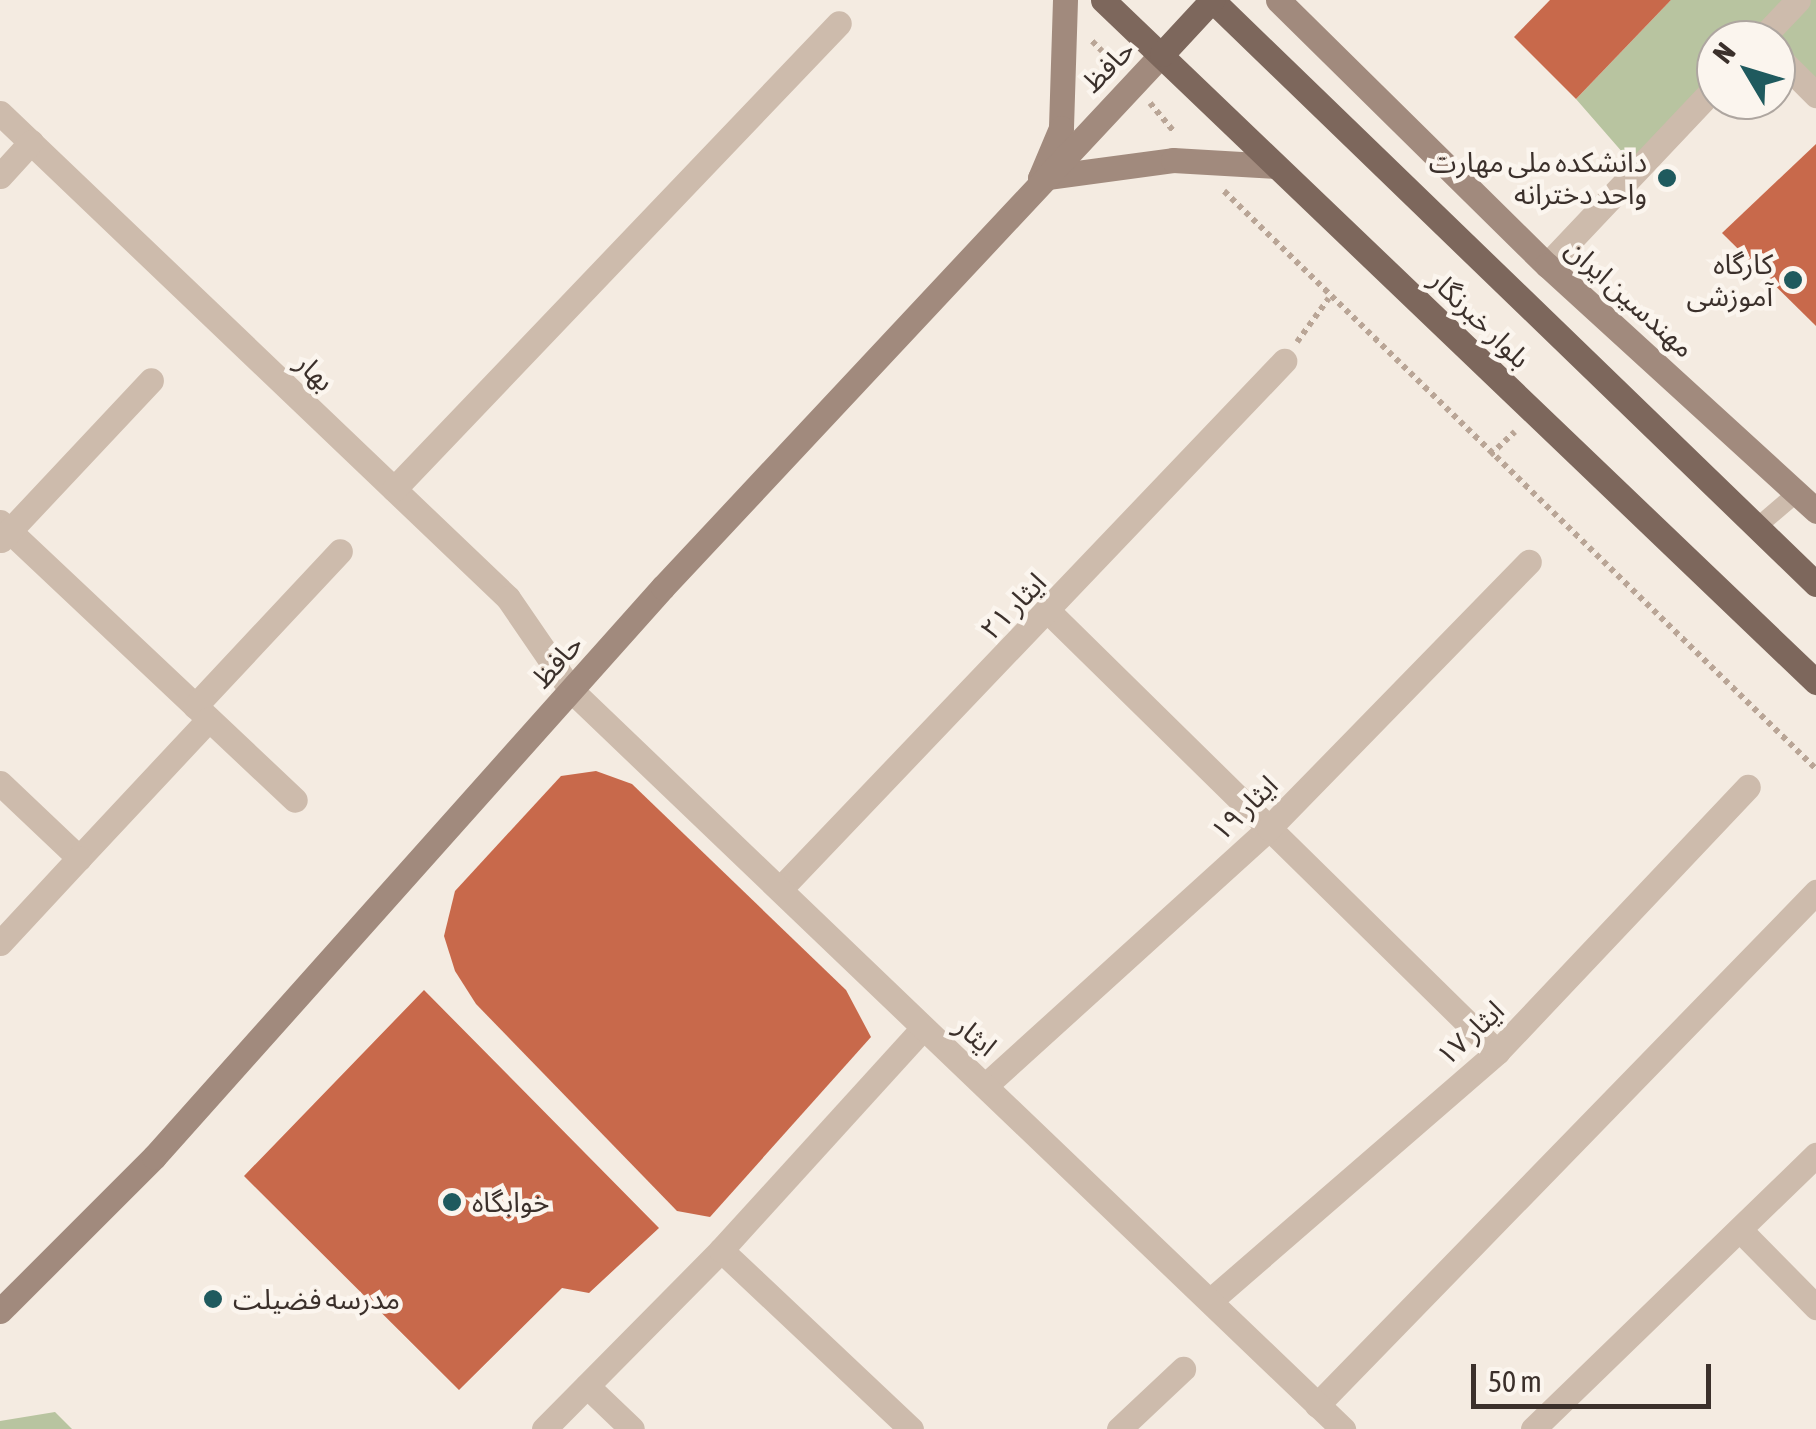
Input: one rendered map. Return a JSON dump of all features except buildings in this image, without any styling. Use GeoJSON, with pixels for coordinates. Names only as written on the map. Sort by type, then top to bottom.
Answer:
{"type":"FeatureCollection","features":[{"type":"Feature","properties":{"kind":"main road"},"geometry":{"type":"LineString","coordinates":[[1040,178],[1061,128],[1065,0]]}},
{"type":"Feature","properties":{"kind":"main road","name":"بلوار خبرنگار"},"geometry":{"type":"LineString","coordinates":[[1102,0],[1816,682]]}},
{"type":"Feature","properties":{"kind":"main road"},"geometry":{"type":"LineString","coordinates":[[1162,54],[1212,0]]}},
{"type":"Feature","properties":{"kind":"main road","name":"بلوار خبرنگار"},"geometry":{"type":"LineString","coordinates":[[1212,0],[1816,584]]}},
{"type":"Feature","properties":{"kind":"main road","name":"مهندسین ایران"},"geometry":{"type":"LineString","coordinates":[[1278,0],[1546,265],[1806,502]]}},
{"type":"Feature","properties":{"kind":"main road","name":"حافظ"},"geometry":{"type":"LineString","coordinates":[[0,1311],[154,1157],[570,690],[1040,178],[1162,54]]}},
{"type":"Feature","properties":{"kind":"main road"},"geometry":{"type":"LineString","coordinates":[[1040,178],[1173,160],[1275,166]]}},
{"type":"Feature","properties":{"kind":"street"},"geometry":{"type":"LineString","coordinates":[[1779,20],[1798,0]]}},
{"type":"Feature","properties":{"kind":"street"},"geometry":{"type":"LineString","coordinates":[[394,489],[839,23]]}},
{"type":"Feature","properties":{"kind":"street"},"geometry":{"type":"LineString","coordinates":[[1796,75],[1816,95]]}},
{"type":"Feature","properties":{"kind":"street"},"geometry":{"type":"LineString","coordinates":[[1546,265],[1696,107]]}},
{"type":"Feature","properties":{"kind":"street","name":"بهار"},"geometry":{"type":"LineString","coordinates":[[0,113],[508,598],[570,690]]}},
{"type":"Feature","properties":{"kind":"street"},"geometry":{"type":"LineString","coordinates":[[0,176],[31,142]]}},
{"type":"Feature","properties":{"kind":"street","name":"ایثار ۲۱"},"geometry":{"type":"LineString","coordinates":[[781,888],[1049,612],[1284,360]]}},
{"type":"Feature","properties":{"kind":"street"},"geometry":{"type":"LineString","coordinates":[[151,380],[3,531],[295,800]]}},
{"type":"Feature","properties":{"kind":"street"},"geometry":{"type":"LineString","coordinates":[[0,943],[79,858],[340,551]]}},
{"type":"Feature","properties":{"kind":"street","name":"ایثار ۱۹"},"geometry":{"type":"LineString","coordinates":[[987,1084],[1269,828],[1529,562]]}},
{"type":"Feature","properties":{"kind":"street"},"geometry":{"type":"LineString","coordinates":[[1049,612],[1498,1052]]}},
{"type":"Feature","properties":{"kind":"street","name":"ایثار"},"geometry":{"type":"LineString","coordinates":[[570,690],[781,888],[922,1029],[987,1084],[1343,1429]]}},
{"type":"Feature","properties":{"kind":"street"},"geometry":{"type":"LineString","coordinates":[[0,784],[79,858]]}},
{"type":"Feature","properties":{"kind":"street","name":"ایثار ۱۷"},"geometry":{"type":"LineString","coordinates":[[1212,1300],[1498,1052],[1748,788]]}},
{"type":"Feature","properties":{"kind":"street"},"geometry":{"type":"LineString","coordinates":[[1318,1406],[1816,892]]}},
{"type":"Feature","properties":{"kind":"street"},"geometry":{"type":"LineString","coordinates":[[544,1429],[721,1250],[922,1029]]}},
{"type":"Feature","properties":{"kind":"street"},"geometry":{"type":"LineString","coordinates":[[1534,1429],[1816,1155]]}},
{"type":"Feature","properties":{"kind":"street"},"geometry":{"type":"LineString","coordinates":[[1741,1232],[1816,1307]]}},
{"type":"Feature","properties":{"kind":"street"},"geometry":{"type":"LineString","coordinates":[[721,1250],[911,1429]]}},
{"type":"Feature","properties":{"kind":"street"},"geometry":{"type":"LineString","coordinates":[[1118,1429],[1183,1369]]}},
{"type":"Feature","properties":{"kind":"street"},"geometry":{"type":"LineString","coordinates":[[587,1386],[632,1429]]}},
{"type":"Feature","properties":{"kind":"lane"},"geometry":{"type":"LineString","coordinates":[[1756,527],[1806,502]]}},
{"type":"Feature","properties":{"kind":"path"},"geometry":{"type":"LineString","coordinates":[[1278,248],[1816,769]]}},
{"type":"Feature","properties":{"kind":"path"},"geometry":{"type":"LineString","coordinates":[[1284,360],[1328,298]]}},
{"type":"Feature","properties":{"kind":"green space"},"geometry":{"type":"Polygon","coordinates":[[[1671,0],[1816,0],[1816,91],[1796,72],[1796,20],[1696,20],[1696,107],[1637,169],[1576,99],[1671,0]]]}},
{"type":"Feature","properties":{"kind":"green space"},"geometry":{"type":"Polygon","coordinates":[[[55,1412],[72,1429],[0,1429],[0,1421],[55,1412]]]}},
{"type":"Feature","properties":{"kind":"place","name":"دانشکده ملی مهارت واحد دخترانه"},"geometry":{"type":"Point","coordinates":[1667,178]}},
{"type":"Feature","properties":{"kind":"place","name":"کارگاه آموزشی"},"geometry":{"type":"Point","coordinates":[1793,280]}},
{"type":"Feature","properties":{"kind":"place","name":"خوابگاه"},"geometry":{"type":"Point","coordinates":[452,1202]}},
{"type":"Feature","properties":{"kind":"place","name":"مدرسه فضیلت"},"geometry":{"type":"Point","coordinates":[213,1299]}}]}
